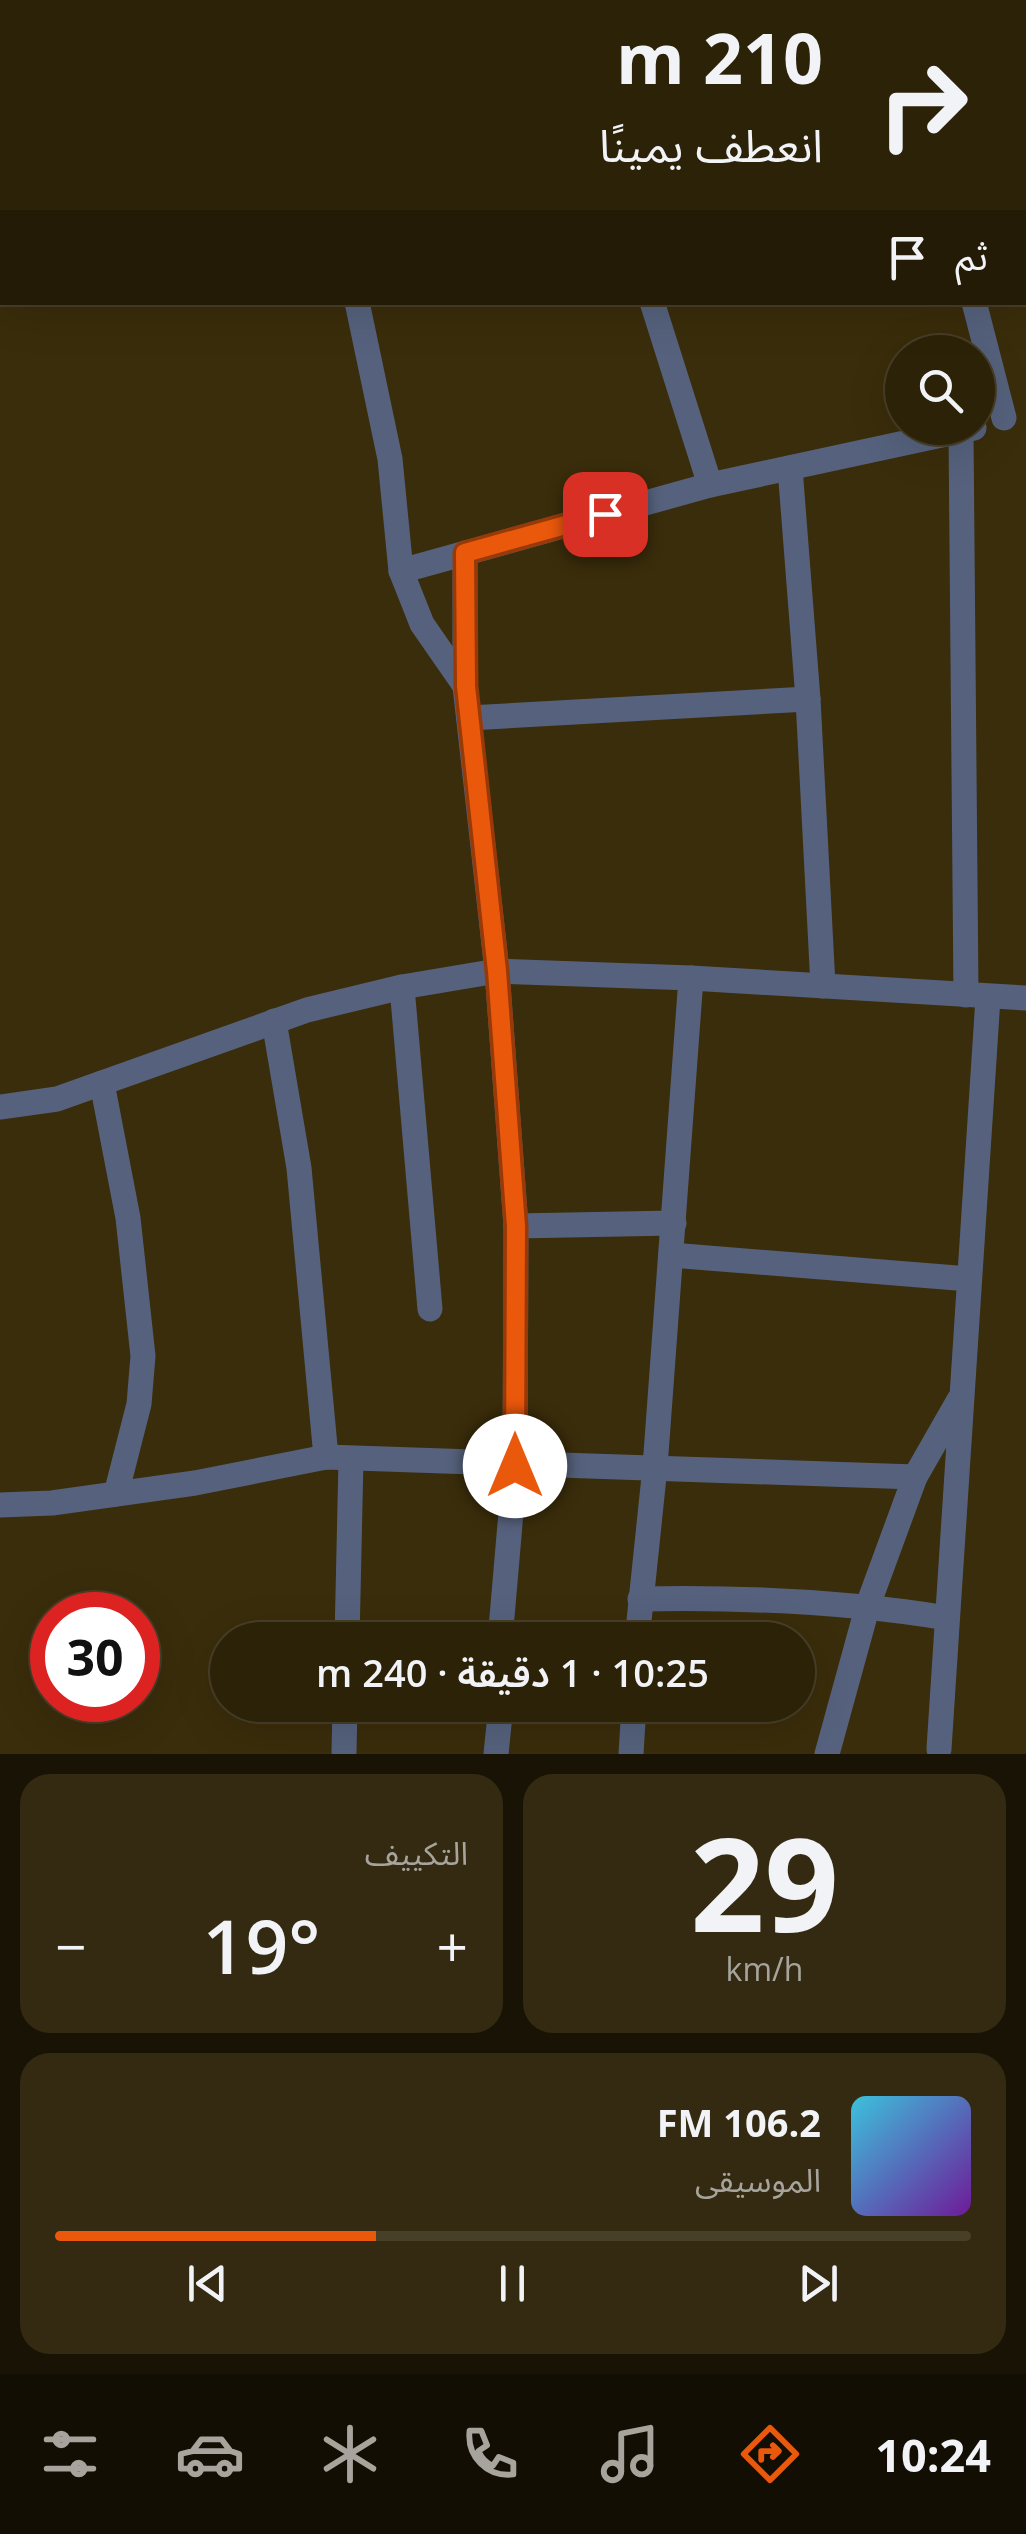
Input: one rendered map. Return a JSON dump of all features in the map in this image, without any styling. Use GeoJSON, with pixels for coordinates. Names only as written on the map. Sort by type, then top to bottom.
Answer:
{"type":"FeatureCollection","features":[{"type":"Feature","properties":{"kind":"street"},"geometry":{"type":"LineString","coordinates":[[358,305],[390,459],[401,571],[422,624],[466,686]]}},
{"type":"Feature","properties":{"kind":"street"},"geometry":{"type":"LineString","coordinates":[[653,305],[710,485]]}},
{"type":"Feature","properties":{"kind":"street"},"geometry":{"type":"LineString","coordinates":[[975,305],[1015,414]]}},
{"type":"Feature","properties":{"kind":"street"},"geometry":{"type":"LineString","coordinates":[[401,571],[710,485],[894,445]]}},
{"type":"Feature","properties":{"kind":"street"},"geometry":{"type":"LineString","coordinates":[[939,1750],[969,1279],[977,996],[971,445]]}},
{"type":"Feature","properties":{"kind":"street"},"geometry":{"type":"LineString","coordinates":[[790,468],[808,700],[822,986]]}},
{"type":"Feature","properties":{"kind":"street"},"geometry":{"type":"LineString","coordinates":[[465,553],[466,686],[497,971],[516,1226],[515,1466],[502,1622]]}},
{"type":"Feature","properties":{"kind":"street"},"geometry":{"type":"LineString","coordinates":[[469,718],[808,700]]}},
{"type":"Feature","properties":{"kind":"street"},"geometry":{"type":"LineString","coordinates":[[0,1107],[58,1099],[306,1010],[402,987],[497,971],[1026,998]]}},
{"type":"Feature","properties":{"kind":"street"},"geometry":{"type":"LineString","coordinates":[[639,1622],[655,1467],[691,978]]}},
{"type":"Feature","properties":{"kind":"street"},"geometry":{"type":"LineString","coordinates":[[402,987],[430,1310]]}},
{"type":"Feature","properties":{"kind":"street"},"geometry":{"type":"LineString","coordinates":[[274,1021],[299,1168],[339,1458],[345,1622]]}},
{"type":"Feature","properties":{"kind":"street"},"geometry":{"type":"LineString","coordinates":[[102,1082],[128,1218],[143,1356],[139,1404],[116,1494]]}},
{"type":"Feature","properties":{"kind":"street"},"geometry":{"type":"LineString","coordinates":[[516,1226],[674,1223]]}},
{"type":"Feature","properties":{"kind":"street"},"geometry":{"type":"LineString","coordinates":[[671,1255],[969,1279]]}},
{"type":"Feature","properties":{"kind":"street"},"geometry":{"type":"LineString","coordinates":[[827,1754],[868,1605],[915,1477],[962,1396]]}},
{"type":"Feature","properties":{"kind":"street"},"geometry":{"type":"LineString","coordinates":[[0,1504],[116,1494],[339,1458],[915,1477]]}},
{"type":"Feature","properties":{"kind":"street"},"geometry":{"type":"LineString","coordinates":[[640,1599],[752,1597],[868,1605],[947,1618]]}},
{"type":"Feature","properties":{"kind":"street"},"geometry":{"type":"LineString","coordinates":[[344,1752],[345,1722]]}},
{"type":"Feature","properties":{"kind":"street"},"geometry":{"type":"LineString","coordinates":[[496,1754],[500,1722]]}},
{"type":"Feature","properties":{"kind":"street"},"geometry":{"type":"LineString","coordinates":[[631,1754],[633,1722]]}},
{"type":"Feature","properties":{"kind":"route"},"geometry":{"type":"LineString","coordinates":[[515,1466],[516,1226],[497,971],[466,686],[465,553],[605,514]]}}]}
